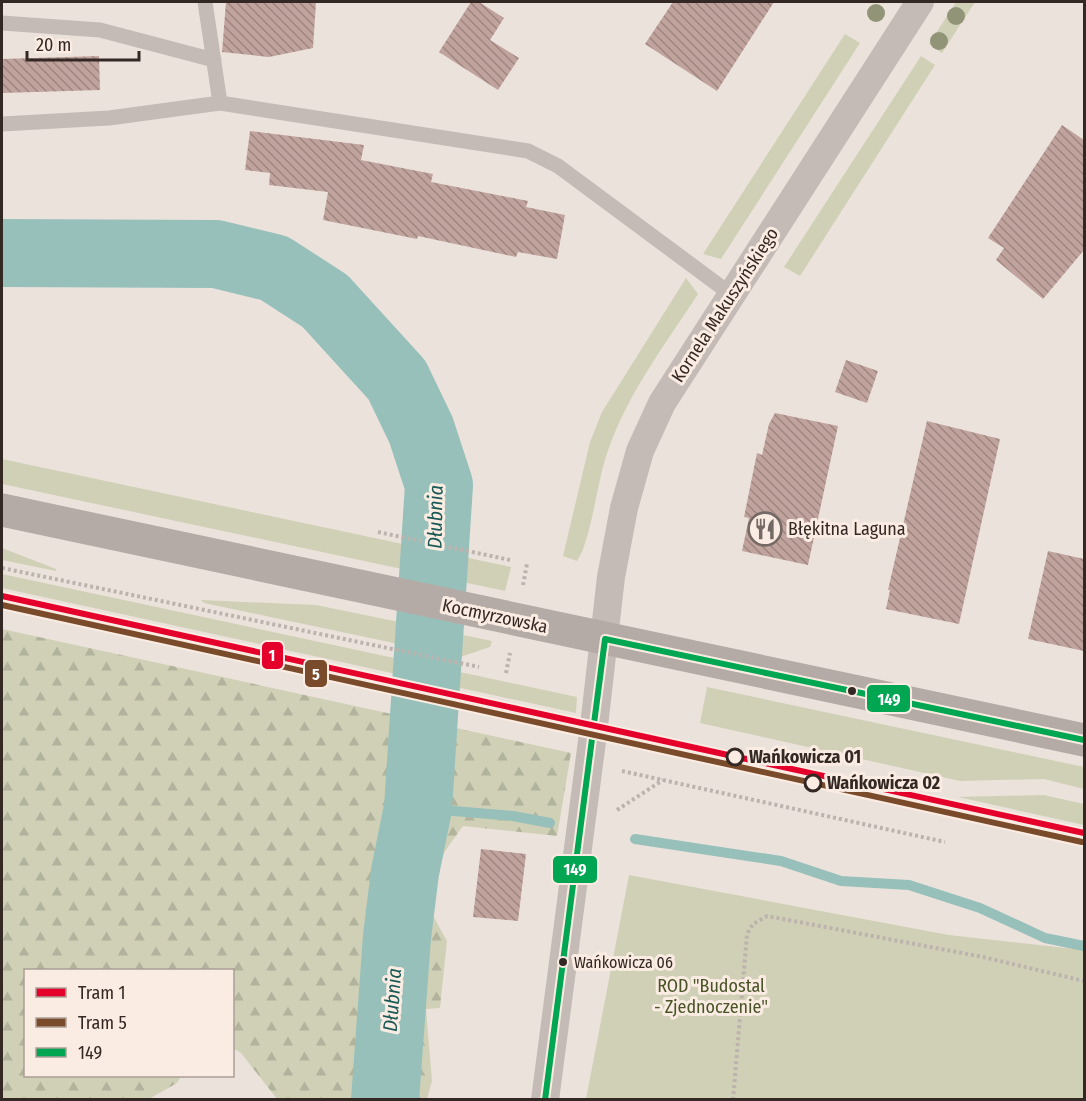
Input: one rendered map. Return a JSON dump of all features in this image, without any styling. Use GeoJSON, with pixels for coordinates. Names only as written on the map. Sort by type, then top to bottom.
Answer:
{"type":"FeatureCollection","features":[{"type":"Feature","properties":{"kind":"main road","name":"Kocmyrzowska"},"geometry":{"type":"LineString","coordinates":[[2,510],[1081,739]]}},
{"type":"Feature","properties":{"kind":"street","name":"Kornela Makuszyńskiego"},"geometry":{"type":"LineString","coordinates":[[545,1100],[613,566],[624,508],[640,451],[662,403],[920,2]]}},
{"type":"Feature","properties":{"kind":"lane"},"geometry":{"type":"LineString","coordinates":[[205,2],[220,103]]}},
{"type":"Feature","properties":{"kind":"lane"},"geometry":{"type":"LineString","coordinates":[[2,23],[100,30],[214,60]]}},
{"type":"Feature","properties":{"kind":"lane"},"geometry":{"type":"LineString","coordinates":[[2,124],[109,118],[220,103],[528,151],[558,166],[732,295]]}},
{"type":"Feature","properties":{"kind":"path"},"geometry":{"type":"LineString","coordinates":[[378,532],[510,560]]}},
{"type":"Feature","properties":{"kind":"path"},"geometry":{"type":"LineString","coordinates":[[506,673],[528,564]]}},
{"type":"Feature","properties":{"kind":"path"},"geometry":{"type":"LineString","coordinates":[[2,568],[479,667]]}},
{"type":"Feature","properties":{"kind":"path"},"geometry":{"type":"LineString","coordinates":[[622,771],[945,842]]}},
{"type":"Feature","properties":{"kind":"path"},"geometry":{"type":"LineString","coordinates":[[613,812],[663,780]]}},
{"type":"Feature","properties":{"kind":"path"},"geometry":{"type":"LineString","coordinates":[[733,1100],[747,934],[753,924],[767,916],[983,957],[1084,981]]}},
{"type":"Feature","properties":{"kind":"green space"},"geometry":{"type":"Polygon","coordinates":[[[956,2],[975,2],[942,53],[929,44],[956,2]]]}},
{"type":"Feature","properties":{"kind":"green space"},"geometry":{"type":"Polygon","coordinates":[[[845,34],[860,43],[721,259],[703,254],[845,34]]]}},
{"type":"Feature","properties":{"kind":"green space"},"geometry":{"type":"Polygon","coordinates":[[[921,56],[935,65],[800,276],[784,267],[921,56]]]}},
{"type":"Feature","properties":{"kind":"green space"},"geometry":{"type":"Polygon","coordinates":[[[686,278],[698,294],[650,367],[618,425],[602,471],[582,552],[577,561],[563,556],[590,442],[602,412],[686,278]]]}},
{"type":"Feature","properties":{"kind":"green space"},"geometry":{"type":"Polygon","coordinates":[[[2,459],[511,567],[505,591],[2,484],[2,459]]]}},
{"type":"Feature","properties":{"kind":"green space"},"geometry":{"type":"Polygon","coordinates":[[[2,548],[56,569],[56,571],[2,560],[2,548]]]}},
{"type":"Feature","properties":{"kind":"green space"},"geometry":{"type":"Polygon","coordinates":[[[2,574],[577,697],[576,713],[2,588],[2,574]]]}},
{"type":"Feature","properties":{"kind":"green space"},"geometry":{"type":"Polygon","coordinates":[[[201,600],[316,605],[492,641],[490,647],[460,657],[204,603],[201,600]]]}},
{"type":"Feature","properties":{"kind":"green space"},"geometry":{"type":"Polygon","coordinates":[[[2,629],[571,753],[557,836],[463,826],[445,851],[433,878],[431,912],[447,941],[440,1008],[426,1009],[432,1081],[427,1099],[277,1099],[241,1053],[234,1049],[234,969],[24,969],[24,1077],[180,1077],[177,1083],[149,1099],[2,1099],[2,629]]]}},
{"type":"Feature","properties":{"kind":"green space"},"geometry":{"type":"Polygon","coordinates":[[[707,687],[1084,767],[1084,789],[1044,779],[960,781],[700,723],[707,687]]]}},
{"type":"Feature","properties":{"kind":"green space"},"geometry":{"type":"Polygon","coordinates":[[[1044,795],[1084,804],[1084,825],[958,797],[1044,795]]]}},
{"type":"Feature","properties":{"kind":"green space","name":"ROD \"Budostal - Zjednoczenie\""},"geometry":{"type":"Polygon","coordinates":[[[629,875],[949,935],[1084,950],[1084,1099],[586,1099],[629,875]]]}},
{"type":"Feature","properties":{"kind":"building"},"geometry":{"type":"Polygon","coordinates":[[[226,2],[316,2],[313,48],[269,57],[222,52],[226,2]]]}},
{"type":"Feature","properties":{"kind":"building"},"geometry":{"type":"Polygon","coordinates":[[[471,2],[479,2],[504,18],[490,40],[519,58],[498,90],[439,52],[471,2]]]}},
{"type":"Feature","properties":{"kind":"building"},"geometry":{"type":"Polygon","coordinates":[[[673,2],[774,2],[717,91],[645,44],[673,2]]]}},
{"type":"Feature","properties":{"kind":"building"},"geometry":{"type":"Polygon","coordinates":[[[99,56],[100,90],[2,93],[2,59],[99,56]]]}},
{"type":"Feature","properties":{"kind":"building"},"geometry":{"type":"Polygon","coordinates":[[[1062,125],[1084,140],[1084,250],[1043,299],[996,260],[1004,248],[988,238],[1062,125]]]}},
{"type":"Feature","properties":{"kind":"building"},"geometry":{"type":"Polygon","coordinates":[[[250,131],[364,145],[361,160],[433,174],[431,182],[528,201],[526,207],[565,215],[557,259],[518,252],[516,257],[418,236],[417,239],[323,220],[328,192],[269,185],[270,173],[245,170],[250,131]]]}},
{"type":"Feature","properties":{"kind":"building"},"geometry":{"type":"Polygon","coordinates":[[[846,360],[878,371],[867,403],[835,392],[846,360]]]}},
{"type":"Feature","properties":{"kind":"building"},"geometry":{"type":"Polygon","coordinates":[[[775,413],[838,426],[808,565],[742,551],[749,518],[744,517],[757,453],[762,455],[769,424],[775,413]]]}},
{"type":"Feature","properties":{"kind":"building"},"geometry":{"type":"Polygon","coordinates":[[[927,421],[1000,439],[959,624],[886,609],[890,590],[888,590],[927,421]]]}},
{"type":"Feature","properties":{"kind":"building"},"geometry":{"type":"Polygon","coordinates":[[[1048,551],[1084,559],[1084,651],[1028,639],[1048,551]]]}},
{"type":"Feature","properties":{"kind":"building"},"geometry":{"type":"Polygon","coordinates":[[[481,849],[526,854],[518,921],[473,917],[481,849]]]}},
{"type":"Feature","properties":{"kind":"waterway","name":"Dłubnia"},"geometry":{"type":"LineString","coordinates":[[2,253],[216,254],[274,268],[325,301],[397,380],[421,430],[439,485],[418,808],[405,872],[397,937],[385,1100]]}},
{"type":"Feature","properties":{"kind":"waterway"},"geometry":{"type":"LineString","coordinates":[[418,808],[513,816],[550,823]]}},
{"type":"Feature","properties":{"kind":"waterway"},"geometry":{"type":"LineString","coordinates":[[635,839],[781,861],[841,881],[909,885],[980,908],[1045,938],[1084,946]]}},
{"type":"Feature","properties":{"kind":"tram line","name":"1"},"geometry":{"type":"LineString","coordinates":[[2,596],[1084,833]]}},
{"type":"Feature","properties":{"kind":"tram line","name":"5"},"geometry":{"type":"LineString","coordinates":[[2,605],[1082,842]]}},
{"type":"Feature","properties":{"kind":"transit line","name":"149"},"geometry":{"type":"LineString","coordinates":[[605,639],[1084,740]]}},
{"type":"Feature","properties":{"kind":"transit line","name":"149"},"geometry":{"type":"LineString","coordinates":[[545,1100],[605,639]]}},
{"type":"Feature","properties":{"kind":"place","name":"Błękitna Laguna"},"geometry":{"type":"Point","coordinates":[765,529]}},
{"type":"Feature","properties":{"kind":"place","name":"Wańkowicza 01"},"geometry":{"type":"Point","coordinates":[735,757]}},
{"type":"Feature","properties":{"kind":"place","name":"Wańkowicza 02"},"geometry":{"type":"Point","coordinates":[813,783]}},
{"type":"Feature","properties":{"kind":"place","name":"Wańkowicza 06"},"geometry":{"type":"Point","coordinates":[563,962]}}]}
